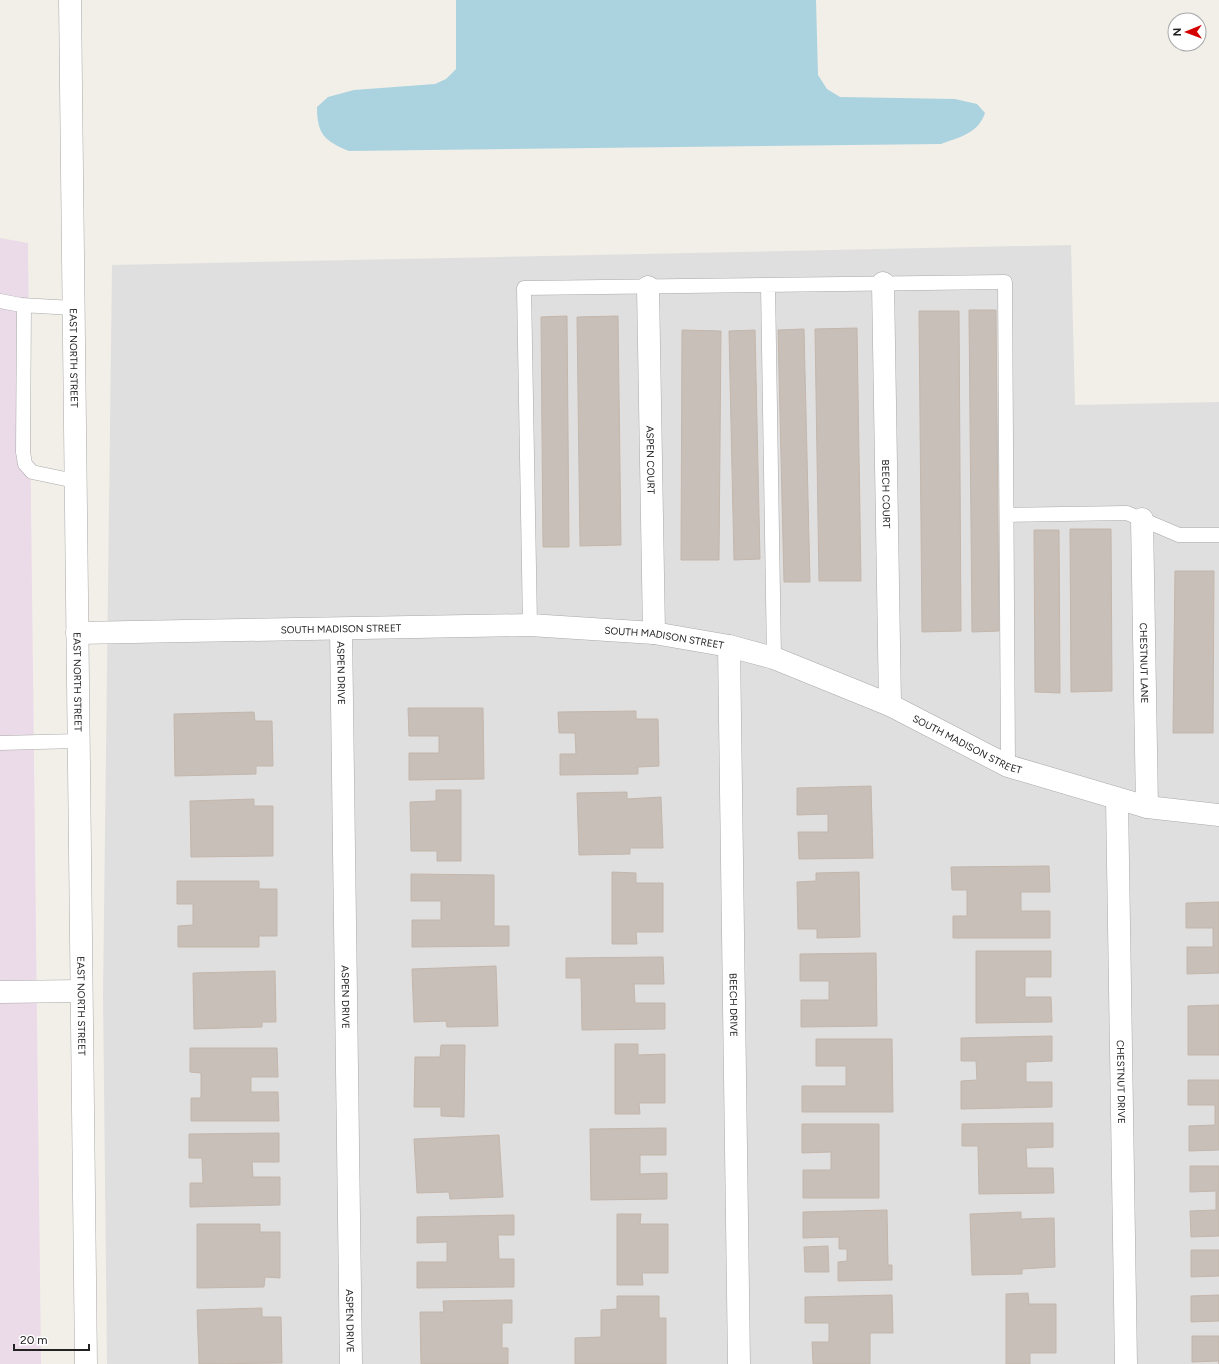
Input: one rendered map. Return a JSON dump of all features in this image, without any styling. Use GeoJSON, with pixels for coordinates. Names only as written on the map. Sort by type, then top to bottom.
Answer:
{"type":"FeatureCollection","features":[{"type":"Feature","properties":{"kind":"street","name":"EAST NORTH STREET"},"geometry":{"type":"LineString","coordinates":[[70,0],[86,1364]]}},
{"type":"Feature","properties":{"kind":"street","name":"BEECH COURT"},"geometry":{"type":"LineString","coordinates":[[883,283],[890,705]]}},
{"type":"Feature","properties":{"kind":"street","name":"ASPEN COURT"},"geometry":{"type":"LineString","coordinates":[[648,286],[654,633]]}},
{"type":"Feature","properties":{"kind":"street","name":"CHESTNUT LANE"},"geometry":{"type":"LineString","coordinates":[[1142,519],[1147,807]]}},
{"type":"Feature","properties":{"kind":"street","name":"SOUTH MADISON STREET"},"geometry":{"type":"LineString","coordinates":[[77,633],[530,625],[654,633],[729,646],[774,658],[890,705],[1008,766],[1147,807],[1219,815]]}},
{"type":"Feature","properties":{"kind":"street","name":"ASPEN DRIVE"},"geometry":{"type":"LineString","coordinates":[[341,629],[351,1364]]}},
{"type":"Feature","properties":{"kind":"street","name":"BEECH DRIVE"},"geometry":{"type":"LineString","coordinates":[[729,646],[739,1364]]}},
{"type":"Feature","properties":{"kind":"street","name":"CHESTNUT DRIVE"},"geometry":{"type":"LineString","coordinates":[[1117,799],[1126,1364]]}},
{"type":"Feature","properties":{"kind":"street"},"geometry":{"type":"LineString","coordinates":[[0,992],[81,991]]}},
{"type":"Feature","properties":{"kind":"lane"},"geometry":{"type":"LineString","coordinates":[[530,625],[524,288],[1005,282],[1008,515],[1008,766]]}},
{"type":"Feature","properties":{"kind":"lane"},"geometry":{"type":"LineString","coordinates":[[768,285],[774,658]]}},
{"type":"Feature","properties":{"kind":"lane"},"geometry":{"type":"LineString","coordinates":[[0,301],[24,305],[73,308]]}},
{"type":"Feature","properties":{"kind":"lane"},"geometry":{"type":"LineString","coordinates":[[24,305],[25,464],[32,472],[75,481]]}},
{"type":"Feature","properties":{"kind":"lane"},"geometry":{"type":"LineString","coordinates":[[1008,515],[1127,513],[1179,535],[1219,535]]}},
{"type":"Feature","properties":{"kind":"lane"},"geometry":{"type":"LineString","coordinates":[[0,743],[78,741]]}},
{"type":"Feature","properties":{"kind":"shaded area"},"geometry":{"type":"Polygon","coordinates":[[[0,238],[28,243],[41,1364],[0,1364],[0,238]]]}},
{"type":"Feature","properties":{"kind":"shaded area"},"geometry":{"type":"Polygon","coordinates":[[[1071,245],[1075,405],[1219,402],[1219,1364],[107,1364],[103,995],[112,265],[1071,245]]]}},
{"type":"Feature","properties":{"kind":"water"},"geometry":{"type":"Polygon","coordinates":[[[456,0],[816,0],[818,75],[827,89],[840,97],[955,99],[977,104],[985,113],[978,126],[973,130],[961,137],[941,144],[349,151],[328,140],[321,131],[317,117],[317,107],[328,97],[354,90],[435,84],[446,79],[456,69],[456,0]]]}},
{"type":"Feature","properties":{"kind":"building"},"geometry":{"type":"Polygon","coordinates":[[[969,310],[996,310],[999,631],[972,632],[969,310]]]}},
{"type":"Feature","properties":{"kind":"building"},"geometry":{"type":"Polygon","coordinates":[[[919,311],[959,311],[961,631],[922,632],[919,311]]]}},
{"type":"Feature","properties":{"kind":"building"},"geometry":{"type":"Polygon","coordinates":[[[567,316],[569,547],[543,547],[541,317],[567,316]]]}},
{"type":"Feature","properties":{"kind":"building"},"geometry":{"type":"Polygon","coordinates":[[[618,316],[621,545],[580,546],[577,317],[618,316]]]}},
{"type":"Feature","properties":{"kind":"building"},"geometry":{"type":"Polygon","coordinates":[[[857,328],[861,581],[819,581],[815,329],[857,328]]]}},
{"type":"Feature","properties":{"kind":"building"},"geometry":{"type":"Polygon","coordinates":[[[804,329],[810,582],[784,582],[778,330],[804,329]]]}},
{"type":"Feature","properties":{"kind":"building"},"geometry":{"type":"Polygon","coordinates":[[[682,330],[721,331],[719,560],[681,560],[682,330]]]}},
{"type":"Feature","properties":{"kind":"building"},"geometry":{"type":"Polygon","coordinates":[[[755,330],[760,559],[734,560],[729,331],[755,330]]]}},
{"type":"Feature","properties":{"kind":"building"},"geometry":{"type":"Polygon","coordinates":[[[1070,529],[1111,529],[1112,691],[1071,692],[1070,529]]]}},
{"type":"Feature","properties":{"kind":"building"},"geometry":{"type":"Polygon","coordinates":[[[1034,530],[1059,530],[1060,693],[1035,692],[1034,530]]]}},
{"type":"Feature","properties":{"kind":"building"},"geometry":{"type":"Polygon","coordinates":[[[1175,571],[1214,571],[1213,733],[1173,733],[1175,571]]]}},
{"type":"Feature","properties":{"kind":"building"},"geometry":{"type":"Polygon","coordinates":[[[408,708],[483,708],[484,779],[409,780],[409,753],[439,753],[439,736],[409,736],[408,708]]]}},
{"type":"Feature","properties":{"kind":"building"},"geometry":{"type":"Polygon","coordinates":[[[636,711],[636,719],[658,719],[659,766],[638,767],[638,774],[560,775],[560,754],[576,754],[575,733],[559,733],[558,712],[636,711]]]}},
{"type":"Feature","properties":{"kind":"building"},"geometry":{"type":"Polygon","coordinates":[[[254,712],[255,721],[272,721],[273,766],[256,766],[256,774],[175,776],[174,714],[254,712]]]}},
{"type":"Feature","properties":{"kind":"building"},"geometry":{"type":"Polygon","coordinates":[[[871,786],[873,858],[799,859],[798,832],[828,832],[828,814],[797,815],[797,788],[871,786]]]}},
{"type":"Feature","properties":{"kind":"building"},"geometry":{"type":"Polygon","coordinates":[[[436,790],[461,790],[461,861],[437,861],[437,851],[411,851],[410,802],[436,801],[436,790]]]}},
{"type":"Feature","properties":{"kind":"building"},"geometry":{"type":"Polygon","coordinates":[[[627,792],[627,799],[661,797],[663,848],[630,848],[630,854],[579,855],[577,793],[627,792]]]}},
{"type":"Feature","properties":{"kind":"building"},"geometry":{"type":"Polygon","coordinates":[[[254,799],[254,806],[273,806],[273,856],[191,857],[190,801],[254,799]]]}},
{"type":"Feature","properties":{"kind":"building"},"geometry":{"type":"Polygon","coordinates":[[[1049,866],[1050,892],[1021,892],[1021,911],[1050,911],[1050,938],[953,938],[953,916],[967,916],[967,890],[952,890],[951,867],[1049,866]]]}},
{"type":"Feature","properties":{"kind":"building"},"geometry":{"type":"Polygon","coordinates":[[[612,872],[636,873],[636,883],[663,883],[663,932],[636,932],[637,944],[612,944],[612,872]]]}},
{"type":"Feature","properties":{"kind":"building"},"geometry":{"type":"Polygon","coordinates":[[[859,872],[860,937],[817,938],[817,929],[798,929],[797,882],[816,881],[816,873],[859,872]]]}},
{"type":"Feature","properties":{"kind":"building"},"geometry":{"type":"Polygon","coordinates":[[[411,874],[494,875],[494,926],[509,926],[509,946],[412,947],[412,920],[441,920],[441,901],[411,901],[411,874]]]}},
{"type":"Feature","properties":{"kind":"building"},"geometry":{"type":"Polygon","coordinates":[[[177,881],[259,881],[259,889],[277,889],[277,936],[259,936],[259,947],[178,947],[178,926],[193,925],[193,904],[177,904],[177,881]]]}},
{"type":"Feature","properties":{"kind":"building"},"geometry":{"type":"Polygon","coordinates":[[[1219,902],[1219,973],[1187,974],[1187,947],[1213,947],[1213,928],[1186,928],[1186,903],[1219,902]]]}},
{"type":"Feature","properties":{"kind":"building"},"geometry":{"type":"Polygon","coordinates":[[[976,951],[1051,951],[1051,977],[1025,977],[1025,997],[1051,997],[1052,1022],[976,1023],[976,951]]]}},
{"type":"Feature","properties":{"kind":"building"},"geometry":{"type":"Polygon","coordinates":[[[876,953],[877,1026],[801,1027],[801,1000],[829,1000],[829,981],[800,981],[800,954],[876,953]]]}},
{"type":"Feature","properties":{"kind":"building"},"geometry":{"type":"Polygon","coordinates":[[[663,957],[664,984],[634,984],[635,1003],[665,1003],[665,1029],[582,1030],[581,978],[566,978],[566,958],[663,957]]]}},
{"type":"Feature","properties":{"kind":"building"},"geometry":{"type":"Polygon","coordinates":[[[496,966],[498,1026],[447,1027],[446,1021],[414,1022],[412,969],[496,966]]]}},
{"type":"Feature","properties":{"kind":"building"},"geometry":{"type":"Polygon","coordinates":[[[275,971],[276,1022],[262,1022],[262,1027],[194,1029],[193,973],[275,971]]]}},
{"type":"Feature","properties":{"kind":"building"},"geometry":{"type":"Polygon","coordinates":[[[1219,1005],[1219,1055],[1188,1055],[1188,1006],[1219,1005]]]}},
{"type":"Feature","properties":{"kind":"building"},"geometry":{"type":"Polygon","coordinates":[[[1052,1036],[1052,1061],[1026,1062],[1026,1082],[1052,1082],[1052,1107],[961,1109],[961,1081],[977,1080],[976,1061],[961,1061],[961,1038],[1052,1036]]]}},
{"type":"Feature","properties":{"kind":"building"},"geometry":{"type":"Polygon","coordinates":[[[816,1039],[892,1039],[893,1112],[802,1112],[802,1086],[846,1086],[846,1066],[816,1066],[816,1039]]]}},
{"type":"Feature","properties":{"kind":"building"},"geometry":{"type":"Polygon","coordinates":[[[615,1044],[638,1044],[638,1055],[665,1054],[665,1103],[639,1103],[640,1114],[615,1114],[615,1044]]]}},
{"type":"Feature","properties":{"kind":"building"},"geometry":{"type":"Polygon","coordinates":[[[441,1045],[465,1045],[464,1117],[441,1116],[441,1107],[414,1107],[415,1057],[440,1057],[441,1045]]]}},
{"type":"Feature","properties":{"kind":"building"},"geometry":{"type":"Polygon","coordinates":[[[190,1048],[277,1048],[278,1077],[251,1077],[251,1092],[278,1092],[279,1121],[191,1121],[191,1098],[201,1098],[201,1073],[190,1072],[190,1048]]]}},
{"type":"Feature","properties":{"kind":"building"},"geometry":{"type":"Polygon","coordinates":[[[1188,1080],[1219,1080],[1219,1150],[1189,1151],[1189,1126],[1215,1125],[1215,1105],[1188,1105],[1188,1080]]]}},
{"type":"Feature","properties":{"kind":"building"},"geometry":{"type":"Polygon","coordinates":[[[1053,1123],[1053,1147],[1026,1148],[1027,1168],[1053,1168],[1054,1193],[979,1194],[978,1146],[962,1146],[962,1124],[1053,1123]]]}},
{"type":"Feature","properties":{"kind":"building"},"geometry":{"type":"Polygon","coordinates":[[[802,1124],[879,1124],[879,1198],[803,1198],[803,1170],[831,1170],[831,1152],[802,1153],[802,1124]]]}},
{"type":"Feature","properties":{"kind":"building"},"geometry":{"type":"Polygon","coordinates":[[[666,1128],[666,1155],[640,1155],[640,1174],[667,1173],[667,1199],[591,1200],[590,1129],[666,1128]]]}},
{"type":"Feature","properties":{"kind":"building"},"geometry":{"type":"Polygon","coordinates":[[[279,1133],[279,1162],[252,1162],[253,1177],[280,1177],[280,1205],[190,1207],[190,1183],[203,1183],[202,1158],[189,1158],[189,1134],[279,1133]]]}},
{"type":"Feature","properties":{"kind":"building"},"geometry":{"type":"Polygon","coordinates":[[[499,1135],[503,1197],[450,1199],[449,1192],[417,1193],[414,1139],[499,1135]]]}},
{"type":"Feature","properties":{"kind":"building"},"geometry":{"type":"Polygon","coordinates":[[[1190,1166],[1219,1166],[1219,1236],[1191,1237],[1190,1211],[1216,1210],[1216,1191],[1190,1192],[1190,1166]]]}},
{"type":"Feature","properties":{"kind":"building"},"geometry":{"type":"Polygon","coordinates":[[[887,1210],[888,1265],[892,1265],[892,1280],[838,1281],[838,1262],[847,1261],[847,1249],[839,1249],[839,1237],[803,1238],[803,1212],[887,1210]]]}},
{"type":"Feature","properties":{"kind":"building"},"geometry":{"type":"Polygon","coordinates":[[[1021,1212],[1021,1219],[1054,1218],[1055,1267],[1022,1269],[1022,1274],[972,1275],[970,1214],[1021,1212]]]}},
{"type":"Feature","properties":{"kind":"building"},"geometry":{"type":"Polygon","coordinates":[[[617,1214],[641,1214],[640,1224],[668,1224],[668,1273],[642,1273],[643,1285],[617,1285],[617,1214]]]}},
{"type":"Feature","properties":{"kind":"building"},"geometry":{"type":"Polygon","coordinates":[[[514,1215],[514,1235],[498,1235],[499,1259],[514,1259],[514,1287],[417,1288],[417,1262],[447,1262],[447,1242],[417,1243],[417,1217],[514,1215]]]}},
{"type":"Feature","properties":{"kind":"building"},"geometry":{"type":"Polygon","coordinates":[[[197,1224],[260,1224],[260,1232],[280,1232],[280,1278],[265,1277],[264,1287],[197,1288],[197,1224]]]}},
{"type":"Feature","properties":{"kind":"building"},"geometry":{"type":"Polygon","coordinates":[[[828,1246],[829,1272],[805,1272],[804,1247],[828,1246]]]}},
{"type":"Feature","properties":{"kind":"building"},"geometry":{"type":"Polygon","coordinates":[[[1191,1250],[1219,1250],[1219,1276],[1191,1277],[1191,1250]]]}},
{"type":"Feature","properties":{"kind":"building"},"geometry":{"type":"Polygon","coordinates":[[[1028,1293],[1029,1304],[1056,1304],[1056,1353],[1030,1353],[1030,1364],[1006,1364],[1006,1294],[1028,1293]]]}},
{"type":"Feature","properties":{"kind":"building"},"geometry":{"type":"Polygon","coordinates":[[[892,1295],[893,1333],[870,1333],[870,1364],[813,1364],[812,1342],[829,1342],[829,1323],[805,1323],[805,1297],[892,1295]]]}},
{"type":"Feature","properties":{"kind":"building"},"geometry":{"type":"Polygon","coordinates":[[[1219,1295],[1219,1321],[1191,1322],[1191,1296],[1219,1295]]]}},
{"type":"Feature","properties":{"kind":"building"},"geometry":{"type":"Polygon","coordinates":[[[617,1296],[659,1296],[659,1318],[666,1318],[666,1364],[575,1364],[575,1338],[601,1337],[601,1310],[617,1309],[617,1296]]]}},
{"type":"Feature","properties":{"kind":"building"},"geometry":{"type":"Polygon","coordinates":[[[512,1300],[512,1323],[502,1323],[502,1348],[508,1348],[508,1364],[421,1364],[420,1312],[444,1312],[443,1301],[512,1300]]]}},
{"type":"Feature","properties":{"kind":"building"},"geometry":{"type":"Polygon","coordinates":[[[262,1308],[262,1317],[281,1317],[282,1363],[199,1364],[197,1310],[262,1308]]]}},
{"type":"Feature","properties":{"kind":"building"},"geometry":{"type":"Polygon","coordinates":[[[1192,1336],[1219,1336],[1219,1361],[1192,1362],[1192,1336]]]}}]}
